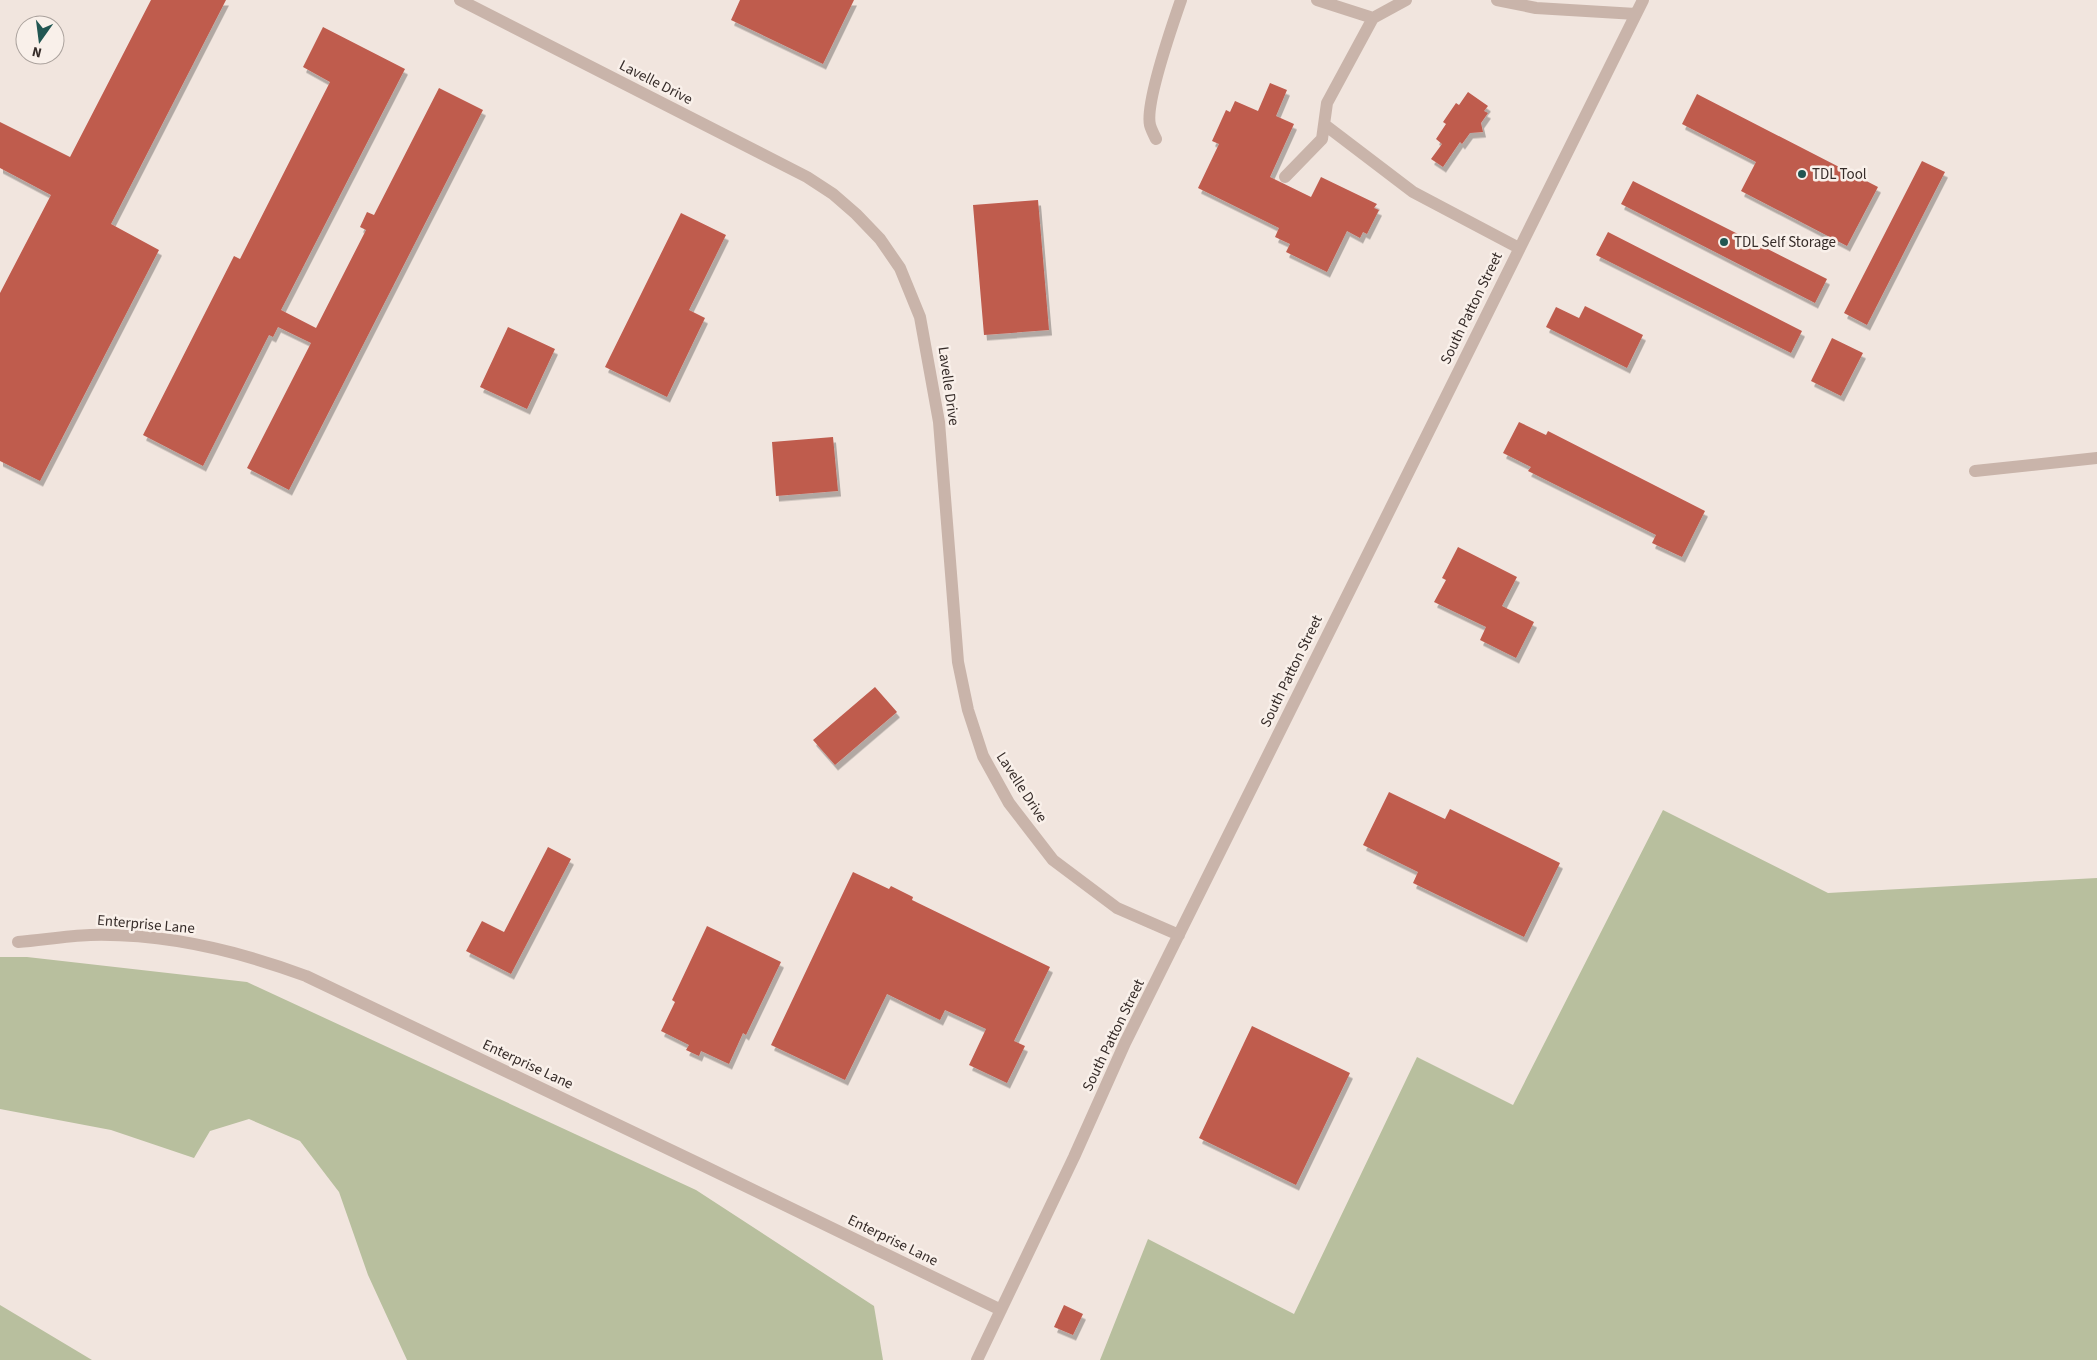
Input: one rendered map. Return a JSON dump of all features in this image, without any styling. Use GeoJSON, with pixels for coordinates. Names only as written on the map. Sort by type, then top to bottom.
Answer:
{"type":"FeatureCollection","features":[{"type":"Feature","properties":{"kind":"street","name":"Lavelle Drive"},"geometry":{"type":"LineString","coordinates":[[460,0],[807,177],[833,194],[880,239],[900,268],[908,284],[925,334],[939,422],[958,662],[968,710],[982,756],[1009,802],[1054,860],[1117,908],[1179,935]]}},
{"type":"Feature","properties":{"kind":"street"},"geometry":{"type":"LineString","coordinates":[[1156,139],[1149,124],[1152,99],[1171,28],[1181,0]]}},
{"type":"Feature","properties":{"kind":"street"},"geometry":{"type":"LineString","coordinates":[[1317,0],[1373,18]]}},
{"type":"Feature","properties":{"kind":"street"},"geometry":{"type":"LineString","coordinates":[[1284,177],[1322,139],[1327,103],[1373,18],[1406,0]]}},
{"type":"Feature","properties":{"kind":"street"},"geometry":{"type":"LineString","coordinates":[[1496,0],[1536,8],[1636,14]]}},
{"type":"Feature","properties":{"kind":"street","name":"South Patton Street"},"geometry":{"type":"LineString","coordinates":[[977,1360],[1074,1157],[1125,1044],[1643,0]]}},
{"type":"Feature","properties":{"kind":"street"},"geometry":{"type":"LineString","coordinates":[[1325,126],[1413,192],[1519,248]]}},
{"type":"Feature","properties":{"kind":"street"},"geometry":{"type":"LineString","coordinates":[[1975,471],[2097,458]]}},
{"type":"Feature","properties":{"kind":"street","name":"Enterprise Lane"},"geometry":{"type":"LineString","coordinates":[[18,942],[88,935],[133,936],[221,948],[267,961],[323,984],[1001,1310]]}},
{"type":"Feature","properties":{"kind":"green space"},"geometry":{"type":"Polygon","coordinates":[[[1663,810],[1828,893],[2097,878],[2097,1360],[1100,1360],[1148,1239],[1294,1314],[1417,1057],[1513,1105],[1663,810]]]}},
{"type":"Feature","properties":{"kind":"green space"},"geometry":{"type":"Polygon","coordinates":[[[0,957],[27,957],[247,982],[696,1190],[874,1306],[883,1360],[407,1360],[368,1275],[339,1192],[300,1141],[249,1119],[210,1131],[194,1158],[111,1130],[0,1109],[0,957]]]}},
{"type":"Feature","properties":{"kind":"green space"},"geometry":{"type":"Polygon","coordinates":[[[0,1305],[92,1360],[0,1360],[0,1305]]]}},
{"type":"Feature","properties":{"kind":"building"},"geometry":{"type":"Polygon","coordinates":[[[151,0],[226,0],[111,224],[159,250],[40,481],[0,461],[0,293],[51,195],[0,168],[0,122],[70,157],[151,0]]]}},
{"type":"Feature","properties":{"kind":"building"},"geometry":{"type":"Polygon","coordinates":[[[740,0],[854,0],[823,64],[731,20],[740,0]]]}},
{"type":"Feature","properties":{"kind":"building"},"geometry":{"type":"Polygon","coordinates":[[[323,27],[405,69],[281,310],[316,328],[366,230],[360,227],[367,212],[374,215],[439,88],[483,110],[289,490],[247,468],[311,343],[278,327],[273,337],[269,335],[203,466],[143,435],[234,256],[240,259],[330,82],[303,67],[323,27]]]}},
{"type":"Feature","properties":{"kind":"building"},"geometry":{"type":"Polygon","coordinates":[[[1270,83],[1287,90],[1276,116],[1294,124],[1270,177],[1311,197],[1321,177],[1377,204],[1374,208],[1379,210],[1367,234],[1363,232],[1360,238],[1347,231],[1327,272],[1286,252],[1290,244],[1275,237],[1279,228],[1198,188],[1219,144],[1212,141],[1226,110],[1230,112],[1235,101],[1258,111],[1270,83]]]}},
{"type":"Feature","properties":{"kind":"building"},"geometry":{"type":"Polygon","coordinates":[[[1468,92],[1488,106],[1484,111],[1488,113],[1481,123],[1483,132],[1470,133],[1462,144],[1460,142],[1443,167],[1431,159],[1442,144],[1436,139],[1446,124],[1443,122],[1456,103],[1459,105],[1468,92]]]}},
{"type":"Feature","properties":{"kind":"building","name":"TDL Tool"},"geometry":{"type":"Polygon","coordinates":[[[1697,94],[1878,187],[1847,246],[1741,191],[1756,162],[1682,124],[1697,94]]]}},
{"type":"Feature","properties":{"kind":"building","name":"TDL Self Storage"},"geometry":{"type":"Polygon","coordinates":[[[1922,161],[1945,172],[1867,325],[1844,313],[1922,161]]]}},
{"type":"Feature","properties":{"kind":"building","name":"TDL Self Storage"},"geometry":{"type":"Polygon","coordinates":[[[1633,181],[1827,279],[1815,303],[1621,204],[1633,181]]]}},
{"type":"Feature","properties":{"kind":"building"},"geometry":{"type":"Polygon","coordinates":[[[1038,200],[1049,330],[984,335],[973,205],[1038,200]]]}},
{"type":"Feature","properties":{"kind":"building"},"geometry":{"type":"Polygon","coordinates":[[[681,213],[726,235],[689,310],[705,318],[667,397],[605,367],[681,213]]]}},
{"type":"Feature","properties":{"kind":"building","name":"TDL Self Storage"},"geometry":{"type":"Polygon","coordinates":[[[1608,232],[1802,331],[1791,353],[1596,255],[1608,232]]]}},
{"type":"Feature","properties":{"kind":"building"},"geometry":{"type":"Polygon","coordinates":[[[1585,306],[1643,335],[1627,368],[1546,327],[1556,307],[1579,318],[1585,306]]]}},
{"type":"Feature","properties":{"kind":"building"},"geometry":{"type":"Polygon","coordinates":[[[508,327],[555,349],[527,409],[480,387],[508,327]]]}},
{"type":"Feature","properties":{"kind":"building"},"geometry":{"type":"Polygon","coordinates":[[[1832,338],[1863,353],[1841,396],[1811,381],[1832,338]]]}},
{"type":"Feature","properties":{"kind":"building"},"geometry":{"type":"Polygon","coordinates":[[[1519,422],[1546,435],[1548,431],[1705,511],[1682,557],[1652,543],[1656,535],[1528,471],[1531,467],[1503,453],[1519,422]]]}},
{"type":"Feature","properties":{"kind":"building"},"geometry":{"type":"Polygon","coordinates":[[[833,437],[838,491],[776,496],[772,442],[833,437]]]}},
{"type":"Feature","properties":{"kind":"building"},"geometry":{"type":"Polygon","coordinates":[[[1458,547],[1517,577],[1502,606],[1534,622],[1516,658],[1480,640],[1486,627],[1434,602],[1446,580],[1442,578],[1458,547]]]}},
{"type":"Feature","properties":{"kind":"building"},"geometry":{"type":"Polygon","coordinates":[[[875,687],[897,712],[835,765],[813,740],[875,687]]]}},
{"type":"Feature","properties":{"kind":"building"},"geometry":{"type":"Polygon","coordinates":[[[1389,792],[1445,819],[1450,809],[1560,863],[1524,937],[1413,883],[1418,872],[1363,845],[1389,792]]]}},
{"type":"Feature","properties":{"kind":"building"},"geometry":{"type":"Polygon","coordinates":[[[548,847],[571,859],[511,974],[466,951],[482,921],[504,932],[548,847]]]}},
{"type":"Feature","properties":{"kind":"building"},"geometry":{"type":"Polygon","coordinates":[[[853,872],[889,889],[891,886],[913,897],[912,900],[1050,967],[1014,1041],[1025,1046],[1007,1083],[969,1065],[986,1029],[945,1010],[940,1020],[887,994],[845,1080],[771,1045],[853,872]]]}},
{"type":"Feature","properties":{"kind":"building"},"geometry":{"type":"Polygon","coordinates":[[[707,926],[781,962],[746,1035],[743,1033],[729,1064],[701,1051],[699,1056],[686,1050],[689,1045],[661,1031],[675,1002],[672,1000],[707,926]]]}},
{"type":"Feature","properties":{"kind":"building"},"geometry":{"type":"Polygon","coordinates":[[[1252,1026],[1350,1073],[1296,1185],[1199,1138],[1252,1026]]]}},
{"type":"Feature","properties":{"kind":"building"},"geometry":{"type":"Polygon","coordinates":[[[1064,1305],[1083,1314],[1073,1335],[1054,1327],[1064,1305]]]}},
{"type":"Feature","properties":{"kind":"place","name":"TDL Tool"},"geometry":{"type":"Point","coordinates":[1802,174]}},
{"type":"Feature","properties":{"kind":"place","name":"TDL Self Storage"},"geometry":{"type":"Point","coordinates":[1724,242]}}]}
